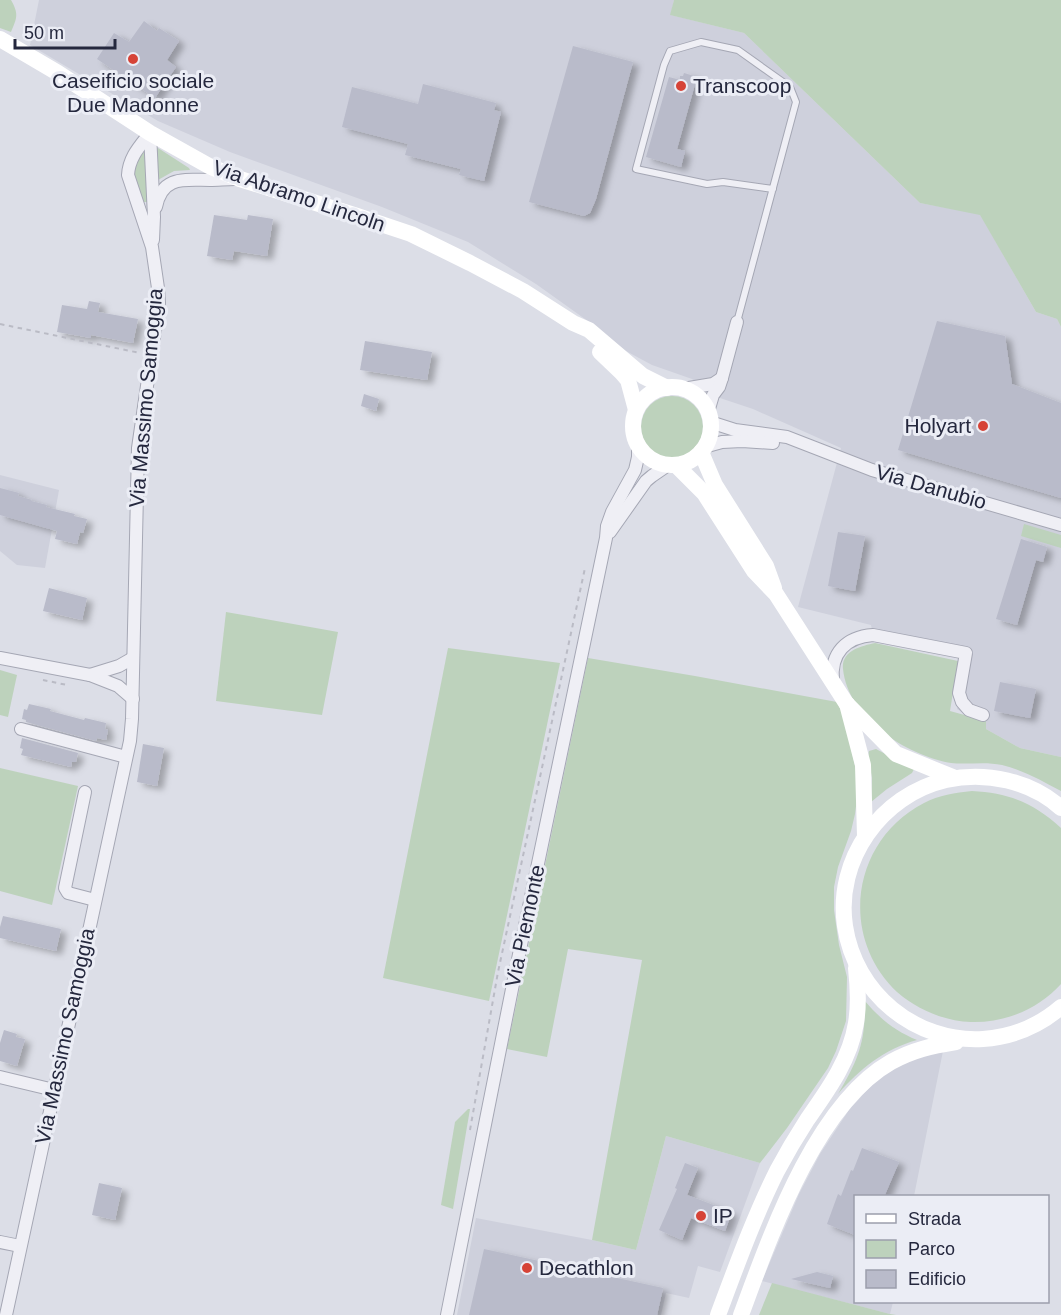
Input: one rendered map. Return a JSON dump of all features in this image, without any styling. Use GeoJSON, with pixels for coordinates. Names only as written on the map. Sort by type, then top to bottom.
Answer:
{"type":"FeatureCollection","features":[{"type":"Feature","properties":{"kind":"street","name":"Via Abramo Lincoln"},"geometry":{"type":"LineString","coordinates":[[0,39],[58,73],[150,133],[209,166],[240,179],[411,234],[512,286],[573,324],[589,330],[648,379],[675,388]]}},
{"type":"Feature","properties":{"kind":"street","name":"Via Massimo Samoggia"},"geometry":{"type":"LineString","coordinates":[[6,1315],[126,757],[132,719],[138,448],[159,303],[152,247],[128,175],[128,166],[138,135],[135,123]]}},
{"type":"Feature","properties":{"kind":"street","name":"Via Massimo Samoggia"},"geometry":{"type":"LineString","coordinates":[[150,133],[154,217],[152,247]]}},
{"type":"Feature","properties":{"kind":"street"},"geometry":{"type":"LineString","coordinates":[[132,157],[150,133]]}},
{"type":"Feature","properties":{"kind":"street","name":"Via Massimo Samoggia"},"geometry":{"type":"LineString","coordinates":[[154,217],[160,195],[171,183],[182,179],[240,179]]}},
{"type":"Feature","properties":{"kind":"street"},"geometry":{"type":"LineString","coordinates":[[722,378],[713,384],[651,393],[643,400],[636,410],[633,435],[647,456],[657,463],[672,465],[691,460],[702,450],[710,433],[709,417],[713,395],[722,378],[737,322]]}},
{"type":"Feature","properties":{"kind":"street","name":"Via Abramo Lincoln"},"geometry":{"type":"LineString","coordinates":[[573,324],[580,335],[628,380],[636,410]]}},
{"type":"Feature","properties":{"kind":"street"},"geometry":{"type":"LineString","coordinates":[[675,388],[693,394],[702,401],[709,417]]}},
{"type":"Feature","properties":{"kind":"street","name":"Via Danubio"},"geometry":{"type":"LineString","coordinates":[[709,417],[735,430],[787,437],[872,470],[1061,525]]}},
{"type":"Feature","properties":{"kind":"street","name":"Via Danubio"},"geometry":{"type":"LineString","coordinates":[[702,450],[722,442],[804,443]]}},
{"type":"Feature","properties":{"kind":"street","name":"Via Piemonte"},"geometry":{"type":"LineString","coordinates":[[447,1315],[607,526],[635,470],[638,445]]}},
{"type":"Feature","properties":{"kind":"street"},"geometry":{"type":"LineString","coordinates":[[702,450],[715,485],[766,566],[776,594]]}},
{"type":"Feature","properties":{"kind":"street"},"geometry":{"type":"LineString","coordinates":[[672,465],[704,493],[754,572],[776,594],[846,703],[896,754],[955,778]]}},
{"type":"Feature","properties":{"kind":"street","name":"Via Piemonte"},"geometry":{"type":"LineString","coordinates":[[606,538],[646,482],[660,470],[672,465]]}},
{"type":"Feature","properties":{"kind":"street"},"geometry":{"type":"LineString","coordinates":[[833,681],[833,666],[841,648],[850,640],[861,636],[873,635],[966,653],[959,693],[962,702],[969,710],[983,714]]}},
{"type":"Feature","properties":{"kind":"street"},"geometry":{"type":"LineString","coordinates":[[0,658],[90,675],[118,686],[133,699]]}},
{"type":"Feature","properties":{"kind":"street"},"geometry":{"type":"LineString","coordinates":[[90,675],[119,666],[133,658]]}},
{"type":"Feature","properties":{"kind":"street"},"geometry":{"type":"LineString","coordinates":[[846,703],[863,765],[865,836]]}},
{"type":"Feature","properties":{"kind":"street"},"geometry":{"type":"LineString","coordinates":[[21,729],[126,757]]}},
{"type":"Feature","properties":{"kind":"street"},"geometry":{"type":"LineString","coordinates":[[973,1039],[940,1035],[917,1026],[896,1013],[872,990],[855,961],[845,925],[845,888],[849,870],[865,836],[889,808],[920,789],[937,782],[955,778],[986,777],[1010,781],[1032,789],[1060,807]]}},
{"type":"Feature","properties":{"kind":"street"},"geometry":{"type":"LineString","coordinates":[[85,792],[64,888],[68,893],[95,900]]}},
{"type":"Feature","properties":{"kind":"street"},"geometry":{"type":"LineString","coordinates":[[718,1315],[754,1222],[777,1172],[838,1074],[846,1057],[856,1023],[858,989],[855,961]]}},
{"type":"Feature","properties":{"kind":"street"},"geometry":{"type":"LineString","coordinates":[[741,1315],[767,1246],[798,1177],[824,1133],[850,1096],[875,1073],[907,1054],[925,1047],[1016,1033],[1036,1025],[1061,1007]]}},
{"type":"Feature","properties":{"kind":"street"},"geometry":{"type":"LineString","coordinates":[[0,1077],[54,1090]]}},
{"type":"Feature","properties":{"kind":"street"},"geometry":{"type":"LineString","coordinates":[[0,1242],[20,1246]]}},
{"type":"Feature","properties":{"kind":"lane"},"geometry":{"type":"LineString","coordinates":[[737,322],[773,189],[796,102],[790,87],[738,50],[701,42],[670,51],[664,65],[636,169],[707,184],[723,182],[773,189]]}},
{"type":"Feature","properties":{"kind":"path"},"geometry":{"type":"LineString","coordinates":[[0,324],[152,355]]}},
{"type":"Feature","properties":{"kind":"shaded area"},"geometry":{"type":"Polygon","coordinates":[[[39,0],[674,0],[671,15],[744,33],[920,203],[980,214],[1036,312],[1057,319],[1061,327],[1061,757],[1020,748],[957,709],[966,654],[873,635],[871,625],[798,607],[841,448],[753,409],[720,398],[692,379],[652,365],[626,351],[536,284],[468,242],[382,207],[230,152],[158,121],[30,45],[39,0]]]}},
{"type":"Feature","properties":{"kind":"shaded area"},"geometry":{"type":"Polygon","coordinates":[[[0,475],[59,490],[45,568],[17,565],[0,551],[0,475]]]}},
{"type":"Feature","properties":{"kind":"shaded area"},"geometry":{"type":"Polygon","coordinates":[[[943,1051],[914,1195],[854,1195],[854,1303],[893,1303],[890,1314],[762,1281],[799,1194],[820,1154],[849,1110],[879,1077],[913,1058],[943,1051]]]}},
{"type":"Feature","properties":{"kind":"shaded area"},"geometry":{"type":"Polygon","coordinates":[[[666,1136],[760,1163],[720,1272],[698,1266],[689,1298],[666,1293],[661,1315],[457,1315],[476,1218],[636,1250],[666,1136]]]}},
{"type":"Feature","properties":{"kind":"green space"},"geometry":{"type":"Polygon","coordinates":[[[0,0],[11,0],[15,9],[16,19],[11,32],[0,28],[0,0]]]}},
{"type":"Feature","properties":{"kind":"green space"},"geometry":{"type":"Polygon","coordinates":[[[674,0],[1061,0],[1061,327],[1057,319],[1036,312],[980,215],[920,203],[744,33],[670,15],[674,0]]]}},
{"type":"Feature","properties":{"kind":"green space"},"geometry":{"type":"Polygon","coordinates":[[[158,148],[190,170],[174,171],[158,180],[156,149],[158,148]]]}},
{"type":"Feature","properties":{"kind":"green space"},"geometry":{"type":"Polygon","coordinates":[[[146,152],[148,202],[142,201],[134,175],[136,165],[146,152]]]}},
{"type":"Feature","properties":{"kind":"green space"},"geometry":{"type":"Polygon","coordinates":[[[666,396],[678,396],[694,405],[701,415],[703,427],[701,439],[694,449],[678,458],[666,458],[655,453],[646,444],[641,433],[641,421],[646,410],[655,401],[666,396]]]}},
{"type":"Feature","properties":{"kind":"green space"},"geometry":{"type":"Polygon","coordinates":[[[1024,524],[1061,535],[1061,548],[1021,536],[1024,524]]]}},
{"type":"Feature","properties":{"kind":"green space"},"geometry":{"type":"Polygon","coordinates":[[[226,612],[338,632],[322,715],[216,701],[226,612]]]}},
{"type":"Feature","properties":{"kind":"green space"},"geometry":{"type":"Polygon","coordinates":[[[875,643],[958,661],[950,711],[986,721],[986,729],[1020,748],[1061,757],[1061,791],[1010,767],[989,763],[951,763],[934,759],[898,743],[882,731],[856,703],[847,687],[843,669],[845,658],[853,650],[875,643]]]}},
{"type":"Feature","properties":{"kind":"green space"},"geometry":{"type":"Polygon","coordinates":[[[448,648],[560,663],[489,1001],[383,978],[448,648]]]}},
{"type":"Feature","properties":{"kind":"green space"},"geometry":{"type":"Polygon","coordinates":[[[588,658],[837,702],[843,712],[856,770],[855,814],[834,887],[834,910],[839,945],[847,977],[846,1021],[836,1051],[828,1068],[760,1163],[666,1136],[636,1250],[592,1240],[642,960],[568,949],[547,1057],[507,1049],[588,658]]]}},
{"type":"Feature","properties":{"kind":"green space"},"geometry":{"type":"Polygon","coordinates":[[[0,670],[17,675],[8,717],[0,715],[0,670]]]}},
{"type":"Feature","properties":{"kind":"green space"},"geometry":{"type":"Polygon","coordinates":[[[876,749],[914,769],[912,773],[871,802],[872,778],[868,757],[869,751],[876,749]]]}},
{"type":"Feature","properties":{"kind":"green space"},"geometry":{"type":"Polygon","coordinates":[[[0,768],[78,786],[52,905],[0,891],[0,768]]]}},
{"type":"Feature","properties":{"kind":"green space"},"geometry":{"type":"Polygon","coordinates":[[[972,791],[998,794],[1020,801],[1041,812],[1061,828],[1061,984],[1042,1001],[1020,1013],[984,1022],[961,1021],[932,1013],[897,992],[878,969],[866,944],[861,917],[861,890],[868,864],[881,840],[900,819],[924,803],[941,796],[972,791]]]}},
{"type":"Feature","properties":{"kind":"green space"},"geometry":{"type":"Polygon","coordinates":[[[864,1000],[888,1023],[917,1040],[883,1054],[855,1076],[838,1094],[860,1049],[865,1014],[864,1000]]]}},
{"type":"Feature","properties":{"kind":"green space"},"geometry":{"type":"Polygon","coordinates":[[[470,1109],[453,1209],[441,1205],[455,1122],[470,1109]]]}},
{"type":"Feature","properties":{"kind":"green space"},"geometry":{"type":"Polygon","coordinates":[[[772,1283],[890,1314],[896,1315],[759,1315],[772,1283]]]}},
{"type":"Feature","properties":{"kind":"building","name":"Caseificio sociale Due Madonne"},"geometry":{"type":"Polygon","coordinates":[[[144,21],[157,31],[159,28],[179,41],[167,60],[176,67],[155,98],[97,59],[114,33],[129,42],[144,21]]]}},
{"type":"Feature","properties":{"kind":"building"},"geometry":{"type":"Polygon","coordinates":[[[573,46],[633,62],[596,199],[590,213],[584,216],[529,202],[573,46]]]}},
{"type":"Feature","properties":{"kind":"building"},"geometry":{"type":"Polygon","coordinates":[[[684,73],[697,77],[677,149],[685,151],[681,167],[646,157],[669,77],[680,80],[680,76],[684,73]]]}},
{"type":"Feature","properties":{"kind":"building"},"geometry":{"type":"Polygon","coordinates":[[[423,84],[496,103],[494,110],[501,112],[484,181],[459,175],[461,169],[405,155],[408,144],[342,127],[352,87],[418,104],[423,84]]]}},
{"type":"Feature","properties":{"kind":"building"},"geometry":{"type":"Polygon","coordinates":[[[214,215],[247,220],[248,215],[273,219],[267,256],[234,251],[232,260],[207,256],[214,215]]]}},
{"type":"Feature","properties":{"kind":"building"},"geometry":{"type":"Polygon","coordinates":[[[89,301],[100,303],[98,312],[138,319],[133,343],[91,335],[91,338],[57,332],[62,305],[87,309],[89,301]]]}},
{"type":"Feature","properties":{"kind":"building","name":"Holyart"},"geometry":{"type":"Polygon","coordinates":[[[937,321],[1005,336],[1012,384],[1061,403],[1061,498],[898,450],[937,321]]]}},
{"type":"Feature","properties":{"kind":"building"},"geometry":{"type":"Polygon","coordinates":[[[365,341],[432,352],[427,380],[360,370],[365,341]]]}},
{"type":"Feature","properties":{"kind":"building"},"geometry":{"type":"Polygon","coordinates":[[[364,394],[379,399],[376,411],[361,406],[364,394]]]}},
{"type":"Feature","properties":{"kind":"building"},"geometry":{"type":"Polygon","coordinates":[[[0,488],[19,493],[18,496],[47,505],[46,507],[87,519],[77,544],[55,539],[57,531],[0,515],[0,488]]]}},
{"type":"Feature","properties":{"kind":"building"},"geometry":{"type":"Polygon","coordinates":[[[838,532],[865,536],[855,591],[828,586],[838,532]]]}},
{"type":"Feature","properties":{"kind":"building"},"geometry":{"type":"Polygon","coordinates":[[[1021,539],[1047,547],[1043,562],[1036,560],[1017,625],[996,619],[1021,539]]]}},
{"type":"Feature","properties":{"kind":"building"},"geometry":{"type":"Polygon","coordinates":[[[49,588],[87,598],[82,620],[43,611],[49,588]]]}},
{"type":"Feature","properties":{"kind":"building"},"geometry":{"type":"Polygon","coordinates":[[[1000,682],[1036,689],[1030,718],[994,711],[1000,682]]]}},
{"type":"Feature","properties":{"kind":"building"},"geometry":{"type":"Polygon","coordinates":[[[29,704],[84,720],[85,718],[106,723],[105,729],[108,730],[106,740],[97,738],[96,741],[26,722],[22,719],[24,709],[27,710],[29,704]]]}},
{"type":"Feature","properties":{"kind":"building"},"geometry":{"type":"Polygon","coordinates":[[[22,738],[78,753],[76,762],[72,762],[71,767],[21,755],[22,738]]]}},
{"type":"Feature","properties":{"kind":"building"},"geometry":{"type":"Polygon","coordinates":[[[143,744],[164,748],[157,786],[137,782],[143,744]]]}},
{"type":"Feature","properties":{"kind":"building"},"geometry":{"type":"Polygon","coordinates":[[[3,916],[61,929],[56,951],[0,938],[3,916]]]}},
{"type":"Feature","properties":{"kind":"building"},"geometry":{"type":"Polygon","coordinates":[[[4,1030],[25,1039],[17,1066],[0,1061],[0,1043],[4,1030]]]}},
{"type":"Feature","properties":{"kind":"building"},"geometry":{"type":"Polygon","coordinates":[[[862,1148],[899,1162],[885,1195],[854,1195],[854,1235],[827,1224],[838,1194],[841,1196],[851,1170],[853,1171],[862,1148]]]}},
{"type":"Feature","properties":{"kind":"building"},"geometry":{"type":"Polygon","coordinates":[[[685,1163],[698,1168],[687,1195],[732,1212],[725,1231],[691,1218],[682,1240],[659,1230],[677,1189],[675,1188],[685,1163]]]}},
{"type":"Feature","properties":{"kind":"building"},"geometry":{"type":"Polygon","coordinates":[[[99,1183],[122,1188],[115,1220],[92,1215],[99,1183]]]}},
{"type":"Feature","properties":{"kind":"building","name":"Decathlon"},"geometry":{"type":"Polygon","coordinates":[[[484,1249],[663,1288],[657,1315],[469,1315],[484,1249]]]}},
{"type":"Feature","properties":{"kind":"building"},"geometry":{"type":"Polygon","coordinates":[[[817,1272],[833,1276],[830,1288],[791,1279],[817,1272]]]}},
{"type":"Feature","properties":{"kind":"place","name":"Caseificio sociale Due Madonne"},"geometry":{"type":"Point","coordinates":[133,59]}},
{"type":"Feature","properties":{"kind":"place","name":"Transcoop"},"geometry":{"type":"Point","coordinates":[681,86]}},
{"type":"Feature","properties":{"kind":"place","name":"Holyart"},"geometry":{"type":"Point","coordinates":[983,426]}},
{"type":"Feature","properties":{"kind":"place","name":"IP"},"geometry":{"type":"Point","coordinates":[701,1216]}},
{"type":"Feature","properties":{"kind":"place","name":"Decathlon"},"geometry":{"type":"Point","coordinates":[527,1268]}}]}
